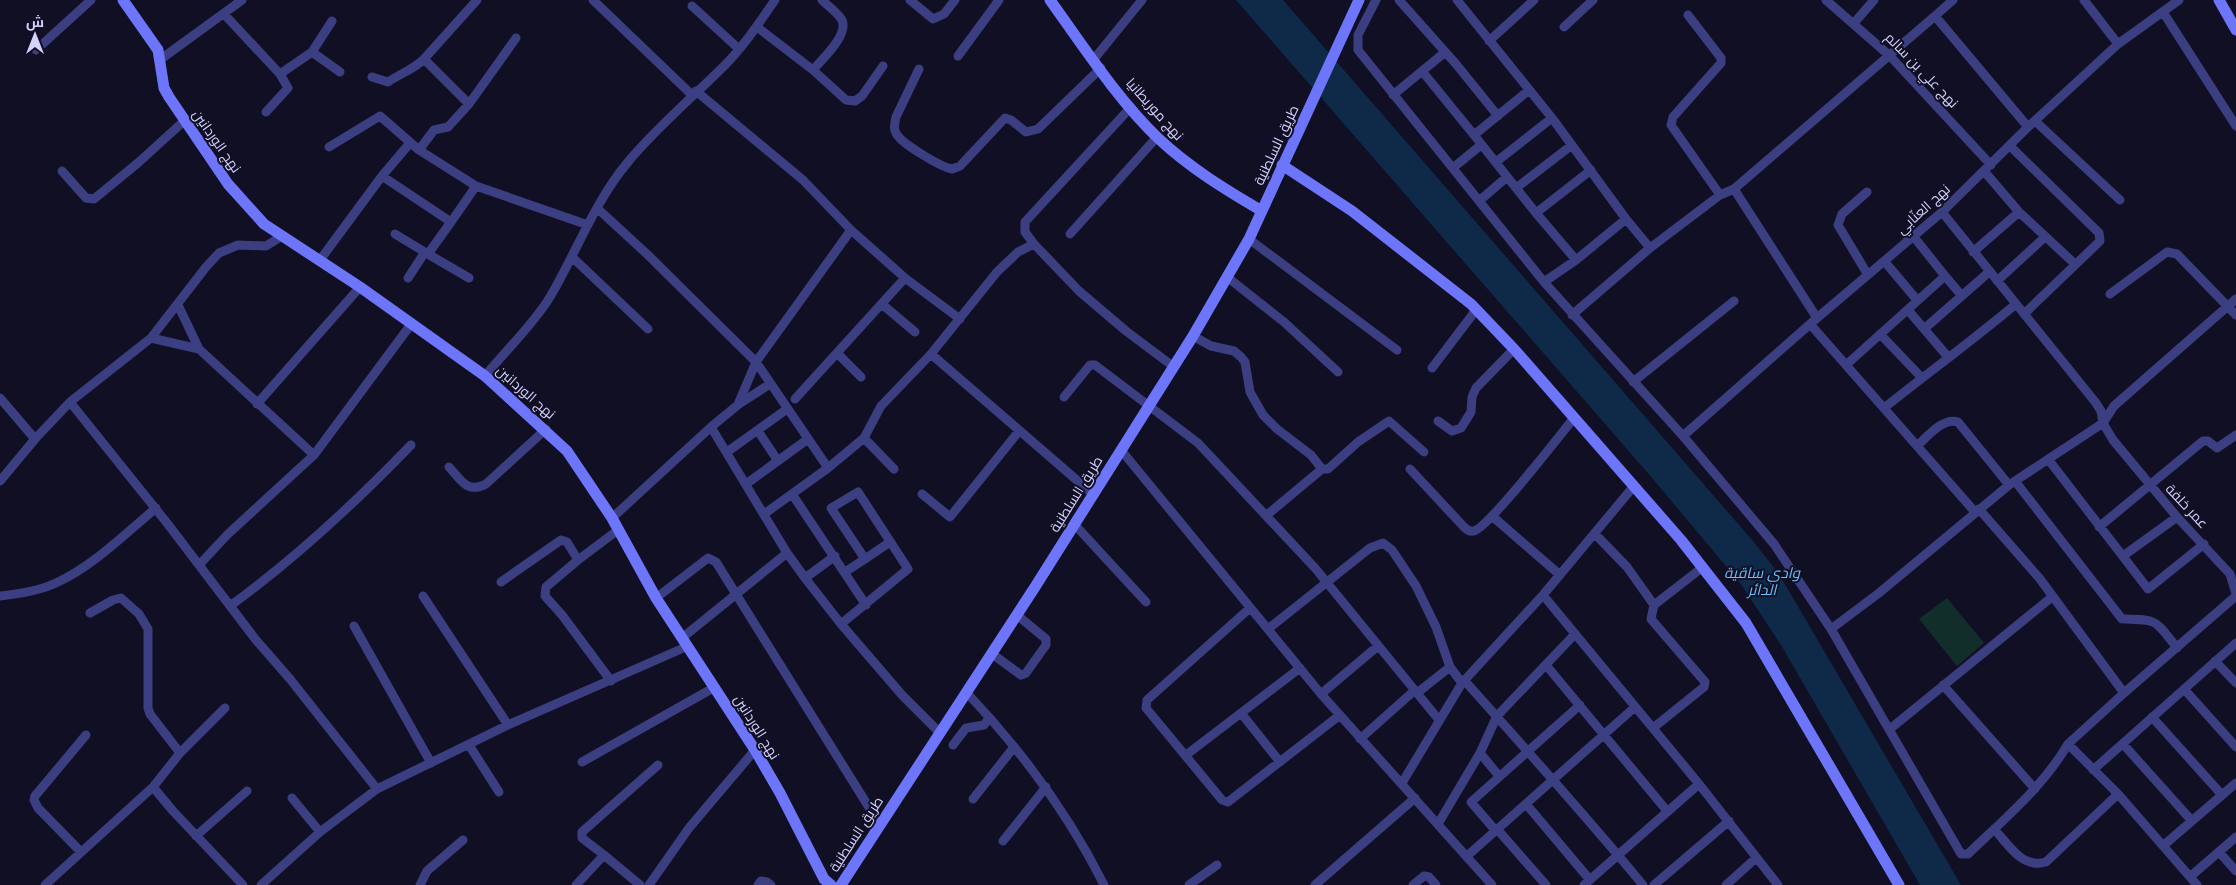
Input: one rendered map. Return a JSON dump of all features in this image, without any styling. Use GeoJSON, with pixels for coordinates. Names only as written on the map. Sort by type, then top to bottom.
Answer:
{"type":"FeatureCollection","features":[{"type":"Feature","properties":{"kind":"street"},"geometry":{"type":"LineString","coordinates":[[36,50],[90,0]]}},
{"type":"Feature","properties":{"kind":"street","name":"نهج الوردانين"},"geometry":{"type":"LineString","coordinates":[[122,0],[158,50],[161,59],[164,88],[184,121],[243,202],[264,224],[360,286],[485,376],[546,429],[567,451],[612,518],[656,598],[755,750],[780,793],[824,879],[831,885]]}},
{"type":"Feature","properties":{"kind":"street"},"geometry":{"type":"LineString","coordinates":[[161,59],[242,0]]}},
{"type":"Feature","properties":{"kind":"street"},"geometry":{"type":"LineString","coordinates":[[372,77],[388,82],[404,72],[414,69],[477,0]]}},
{"type":"Feature","properties":{"kind":"street"},"geometry":{"type":"LineString","coordinates":[[593,0],[694,93],[803,180],[851,230],[905,278],[960,319]]}},
{"type":"Feature","properties":{"kind":"street"},"geometry":{"type":"LineString","coordinates":[[485,376],[541,310],[588,225],[627,163],[694,93],[724,66],[757,27],[775,0]]}},
{"type":"Feature","properties":{"kind":"street"},"geometry":{"type":"LineString","coordinates":[[813,70],[839,38],[843,30],[841,20],[822,0]]}},
{"type":"Feature","properties":{"kind":"street"},"geometry":{"type":"LineString","coordinates":[[910,0],[933,19],[944,14],[955,0]]}},
{"type":"Feature","properties":{"kind":"street"},"geometry":{"type":"LineString","coordinates":[[958,56],[999,0]]}},
{"type":"Feature","properties":{"kind":"street","name":"نهج موريطانيا"},"geometry":{"type":"LineString","coordinates":[[1050,0],[1097,64],[1157,137],[1181,158],[1219,186],[1262,211]]}},
{"type":"Feature","properties":{"kind":"street"},"geometry":{"type":"LineString","coordinates":[[920,70],[896,118],[894,125],[896,134],[908,144],[952,169],[960,166],[1005,118],[1011,120],[1026,132],[1038,129],[1097,64],[1142,0]]}},
{"type":"Feature","properties":{"kind":"street","name":"طريق السلطنية"},"geometry":{"type":"LineString","coordinates":[[841,885],[1094,495],[1193,336],[1249,239],[1359,0]]}},
{"type":"Feature","properties":{"kind":"street"},"geometry":{"type":"LineString","coordinates":[[1376,0],[1358,35],[1358,50],[1454,167],[1544,282],[1683,436],[1774,544],[1831,629],[1960,854],[1968,854],[2035,789],[2058,762],[2068,744],[2236,595]]}},
{"type":"Feature","properties":{"kind":"street"},"geometry":{"type":"LineString","coordinates":[[1399,0],[1444,53],[1456,64],[1498,116]]}},
{"type":"Feature","properties":{"kind":"street"},"geometry":{"type":"LineString","coordinates":[[1457,0],[1528,91],[1552,118],[1626,219],[1650,248]]}},
{"type":"Feature","properties":{"kind":"street"},"geometry":{"type":"LineString","coordinates":[[1490,41],[1534,0]]}},
{"type":"Feature","properties":{"kind":"street"},"geometry":{"type":"LineString","coordinates":[[1564,27],[1593,0]]}},
{"type":"Feature","properties":{"kind":"street","name":"نهج علي بن سالم"},"geometry":{"type":"LineString","coordinates":[[1826,0],[1890,56],[1988,168],[2019,212],[2075,264]]}},
{"type":"Feature","properties":{"kind":"street"},"geometry":{"type":"LineString","coordinates":[[1854,23],[1874,0]]}},
{"type":"Feature","properties":{"kind":"street"},"geometry":{"type":"LineString","coordinates":[[1572,315],[1650,248],[1720,195],[1734,189],[1953,0]]}},
{"type":"Feature","properties":{"kind":"street"},"geometry":{"type":"LineString","coordinates":[[2084,0],[2118,44]]}},
{"type":"Feature","properties":{"kind":"street","name":"نهج العنّابي"},"geometry":{"type":"LineString","coordinates":[[1683,436],[1942,212],[2032,124],[2118,44],[2179,0]]}},
{"type":"Feature","properties":{"kind":"street"},"geometry":{"type":"LineString","coordinates":[[2219,0],[2236,30]]}},
{"type":"Feature","properties":{"kind":"street"},"geometry":{"type":"LineString","coordinates":[[692,6],[739,49]]}},
{"type":"Feature","properties":{"kind":"street"},"geometry":{"type":"LineString","coordinates":[[2163,12],[2235,121]]}},
{"type":"Feature","properties":{"kind":"street"},"geometry":{"type":"LineString","coordinates":[[224,14],[280,74],[288,88],[266,112]]}},
{"type":"Feature","properties":{"kind":"street"},"geometry":{"type":"LineString","coordinates":[[1688,15],[1721,58],[1722,63],[1673,117],[1671,125],[1720,195]]}},
{"type":"Feature","properties":{"kind":"street"},"geometry":{"type":"LineString","coordinates":[[1935,16],[2032,124],[2120,200]]}},
{"type":"Feature","properties":{"kind":"street"},"geometry":{"type":"LineString","coordinates":[[280,74],[312,52],[332,21]]}},
{"type":"Feature","properties":{"kind":"street"},"geometry":{"type":"LineString","coordinates":[[757,27],[813,70],[846,100],[855,101],[862,96],[883,66]]}},
{"type":"Feature","properties":{"kind":"street"},"geometry":{"type":"LineString","coordinates":[[418,150],[434,130],[448,126],[469,104],[516,38]]}},
{"type":"Feature","properties":{"kind":"street"},"geometry":{"type":"LineString","coordinates":[[312,52],[340,72]]}},
{"type":"Feature","properties":{"kind":"street"},"geometry":{"type":"LineString","coordinates":[[1393,95],[1444,53]]}},
{"type":"Feature","properties":{"kind":"street"},"geometry":{"type":"LineString","coordinates":[[424,59],[469,104]]}},
{"type":"Feature","properties":{"kind":"street"},"geometry":{"type":"LineString","coordinates":[[1422,71],[1576,260]]}},
{"type":"Feature","properties":{"kind":"street"},"geometry":{"type":"LineString","coordinates":[[1474,135],[1528,91]]}},
{"type":"Feature","properties":{"kind":"street"},"geometry":{"type":"LineString","coordinates":[[1131,107],[1025,222],[1025,232],[1079,291],[1174,368]]}},
{"type":"Feature","properties":{"kind":"street"},"geometry":{"type":"LineString","coordinates":[[329,147],[380,116],[418,150],[476,186],[588,225]]}},
{"type":"Feature","properties":{"kind":"street"},"geometry":{"type":"LineString","coordinates":[[1496,162],[1552,118]]}},
{"type":"Feature","properties":{"kind":"street"},"geometry":{"type":"LineString","coordinates":[[62,171],[86,198],[94,199],[139,162],[184,121]]}},
{"type":"Feature","properties":{"kind":"street"},"geometry":{"type":"LineString","coordinates":[[1070,234],[1157,137]]}},
{"type":"Feature","properties":{"kind":"street"},"geometry":{"type":"LineString","coordinates":[[320,260],[382,176],[410,142]]}},
{"type":"Feature","properties":{"kind":"street"},"geometry":{"type":"LineString","coordinates":[[1454,167],[1481,144]]}},
{"type":"Feature","properties":{"kind":"street"},"geometry":{"type":"LineString","coordinates":[[1516,188],[1572,144]]}},
{"type":"Feature","properties":{"kind":"street"},"geometry":{"type":"LineString","coordinates":[[2010,146],[2099,233],[2100,241],[2024,314]]}},
{"type":"Feature","properties":{"kind":"street"},"geometry":{"type":"LineString","coordinates":[[1282,165],[1352,211],[1476,310],[1514,349],[1703,566],[1746,623],[1899,885]]}},
{"type":"Feature","properties":{"kind":"street"},"geometry":{"type":"LineString","coordinates":[[1536,213],[1590,170]]}},
{"type":"Feature","properties":{"kind":"street"},"geometry":{"type":"LineString","coordinates":[[382,176],[451,222]]}},
{"type":"Feature","properties":{"kind":"street"},"geometry":{"type":"LineString","coordinates":[[1479,201],[1508,177]]}},
{"type":"Feature","properties":{"kind":"street"},"geometry":{"type":"LineString","coordinates":[[408,278],[476,186]]}},
{"type":"Feature","properties":{"kind":"street"},"geometry":{"type":"LineString","coordinates":[[1734,189],[1814,321],[1846,365],[2052,596],[2124,693]]}},
{"type":"Feature","properties":{"kind":"street"},"geometry":{"type":"LineString","coordinates":[[1867,192],[1842,214],[1838,225],[1868,275]]}},
{"type":"Feature","properties":{"kind":"street"},"geometry":{"type":"LineString","coordinates":[[598,209],[648,255],[756,362],[828,468]]}},
{"type":"Feature","properties":{"kind":"street","name":"عمر خلفة"},"geometry":{"type":"LineString","coordinates":[[1942,212],[2096,403],[2101,411],[2103,423],[2113,440],[2177,517],[2230,574],[2236,595]]}},
{"type":"Feature","properties":{"kind":"street"},"geometry":{"type":"LineString","coordinates":[[1973,252],[2019,212]]}},
{"type":"Feature","properties":{"kind":"street"},"geometry":{"type":"LineString","coordinates":[[1544,282],[1576,260],[1626,219]]}},
{"type":"Feature","properties":{"kind":"street"},"geometry":{"type":"LineString","coordinates":[[736,406],[750,381],[756,362],[851,230]]}},
{"type":"Feature","properties":{"kind":"street"},"geometry":{"type":"LineString","coordinates":[[395,234],[469,278]]}},
{"type":"Feature","properties":{"kind":"street"},"geometry":{"type":"LineString","coordinates":[[0,481],[35,439],[70,402],[151,338],[206,266],[219,253],[238,245],[266,246],[282,236]]}},
{"type":"Feature","properties":{"kind":"street"},"geometry":{"type":"LineString","coordinates":[[1997,281],[2045,236]]}},
{"type":"Feature","properties":{"kind":"street"},"geometry":{"type":"LineString","coordinates":[[1914,237],[1962,296]]}},
{"type":"Feature","properties":{"kind":"street"},"geometry":{"type":"LineString","coordinates":[[1249,239],[1397,350]]}},
{"type":"Feature","properties":{"kind":"street"},"geometry":{"type":"LineString","coordinates":[[764,514],[828,468],[864,438],[881,406],[931,354],[997,272],[1018,252],[1034,244]]}},
{"type":"Feature","properties":{"kind":"street"},"geometry":{"type":"LineString","coordinates":[[2110,294],[2167,252],[2177,254],[2236,316]]}},
{"type":"Feature","properties":{"kind":"street"},"geometry":{"type":"LineString","coordinates":[[572,257],[648,329]]}},
{"type":"Feature","properties":{"kind":"street"},"geometry":{"type":"LineString","coordinates":[[1885,262],[1917,300]]}},
{"type":"Feature","properties":{"kind":"street"},"geometry":{"type":"LineString","coordinates":[[1924,329],[1989,272]]}},
{"type":"Feature","properties":{"kind":"street"},"geometry":{"type":"LineString","coordinates":[[1846,365],[1946,276]]}},
{"type":"Feature","properties":{"kind":"street"},"geometry":{"type":"LineString","coordinates":[[1227,277],[1284,322],[1338,372]]}},
{"type":"Feature","properties":{"kind":"street"},"geometry":{"type":"LineString","coordinates":[[795,399],[883,305],[905,278]]}},
{"type":"Feature","properties":{"kind":"street"},"geometry":{"type":"LineString","coordinates":[[257,404],[360,286]]}},
{"type":"Feature","properties":{"kind":"street"},"geometry":{"type":"LineString","coordinates":[[1831,629],[2012,483],[2103,423],[2114,406],[2236,299]]}},
{"type":"Feature","properties":{"kind":"street"},"geometry":{"type":"LineString","coordinates":[[1633,382],[1734,301]]}},
{"type":"Feature","properties":{"kind":"street"},"geometry":{"type":"LineString","coordinates":[[1884,408],[1948,357],[1964,348],[2016,304]]}},
{"type":"Feature","properties":{"kind":"street"},"geometry":{"type":"LineString","coordinates":[[178,305],[200,350],[314,455]]}},
{"type":"Feature","properties":{"kind":"street"},"geometry":{"type":"LineString","coordinates":[[883,305],[915,332]]}},
{"type":"Feature","properties":{"kind":"street"},"geometry":{"type":"LineString","coordinates":[[1432,368],[1476,310]]}},
{"type":"Feature","properties":{"kind":"street"},"geometry":{"type":"LineString","coordinates":[[1908,310],[1948,357]]}},
{"type":"Feature","properties":{"kind":"street"},"geometry":{"type":"LineString","coordinates":[[199,565],[228,534],[314,455],[412,323]]}},
{"type":"Feature","properties":{"kind":"street"},"geometry":{"type":"LineString","coordinates":[[1880,334],[1922,378]]}},
{"type":"Feature","properties":{"kind":"street"},"geometry":{"type":"LineString","coordinates":[[1193,336],[1211,346],[1234,352],[1242,357],[1245,362],[1250,392],[1263,415],[1277,429],[1311,455],[1322,469]]}},
{"type":"Feature","properties":{"kind":"street"},"geometry":{"type":"LineString","coordinates":[[151,338],[200,350]]}},
{"type":"Feature","properties":{"kind":"street"},"geometry":{"type":"LineString","coordinates":[[1438,421],[1452,431],[1461,428],[1472,412],[1472,397],[1476,388],[1514,349]]}},
{"type":"Feature","properties":{"kind":"street"},"geometry":{"type":"LineString","coordinates":[[838,354],[861,377]]}},
{"type":"Feature","properties":{"kind":"street"},"geometry":{"type":"LineString","coordinates":[[931,354],[1094,495]]}},
{"type":"Feature","properties":{"kind":"street"},"geometry":{"type":"LineString","coordinates":[[1064,397],[1090,365],[1095,365],[1198,443],[1268,515],[1327,581],[1439,720]]}},
{"type":"Feature","properties":{"kind":"street"},"geometry":{"type":"LineString","coordinates":[[612,518],[736,406],[770,384]]}},
{"type":"Feature","properties":{"kind":"street"},"geometry":{"type":"LineString","coordinates":[[0,398],[35,439]]}},
{"type":"Feature","properties":{"kind":"street"},"geometry":{"type":"LineString","coordinates":[[70,402],[377,789]]}},
{"type":"Feature","properties":{"kind":"street"},"geometry":{"type":"LineString","coordinates":[[727,452],[787,409]]}},
{"type":"Feature","properties":{"kind":"street"},"geometry":{"type":"LineString","coordinates":[[1410,469],[1467,530],[1476,530],[1492,516],[1574,418]]}},
{"type":"Feature","properties":{"kind":"street"},"geometry":{"type":"LineString","coordinates":[[1917,446],[1944,423],[1953,420],[1958,422],[2012,483],[2122,619],[2152,619],[2177,648]]}},
{"type":"Feature","properties":{"kind":"street"},"geometry":{"type":"LineString","coordinates":[[1268,515],[1322,469],[1328,469],[1358,442],[1389,421],[1424,452]]}},
{"type":"Feature","properties":{"kind":"street"},"geometry":{"type":"LineString","coordinates":[[712,427],[787,553],[805,578],[841,624],[907,701],[939,732]]}},
{"type":"Feature","properties":{"kind":"street"},"geometry":{"type":"LineString","coordinates":[[449,467],[470,488],[479,488],[486,484],[546,429]]}},
{"type":"Feature","properties":{"kind":"street"},"geometry":{"type":"LineString","coordinates":[[758,430],[778,461]]}},
{"type":"Feature","properties":{"kind":"street"},"geometry":{"type":"LineString","coordinates":[[922,494],[950,517],[1019,431]]}},
{"type":"Feature","properties":{"kind":"street"},"geometry":{"type":"LineString","coordinates":[[2099,527],[2203,442],[2208,442],[2217,448],[2235,437]]}},
{"type":"Feature","properties":{"kind":"street"},"geometry":{"type":"LineString","coordinates":[[864,438],[894,469]]}},
{"type":"Feature","properties":{"kind":"street"},"geometry":{"type":"LineString","coordinates":[[746,484],[808,439]]}},
{"type":"Feature","properties":{"kind":"street"},"geometry":{"type":"LineString","coordinates":[[230,606],[280,569],[366,492],[411,445]]}},
{"type":"Feature","properties":{"kind":"street"},"geometry":{"type":"LineString","coordinates":[[1122,450],[1321,694],[1492,885]]}},
{"type":"Feature","properties":{"kind":"street"},"geometry":{"type":"LineString","coordinates":[[2048,459],[2148,589],[2204,544]]}},
{"type":"Feature","properties":{"kind":"street"},"geometry":{"type":"LineString","coordinates":[[1402,783],[1463,681],[1543,595],[1634,486]]}},
{"type":"Feature","properties":{"kind":"street"},"geometry":{"type":"LineString","coordinates":[[841,624],[908,569],[858,492],[830,508],[865,559]]}},
{"type":"Feature","properties":{"kind":"street"},"geometry":{"type":"LineString","coordinates":[[792,494],[866,605]]}},
{"type":"Feature","properties":{"kind":"street"},"geometry":{"type":"LineString","coordinates":[[0,596],[38,589],[68,577],[116,542],[156,508]]}},
{"type":"Feature","properties":{"kind":"street"},"geometry":{"type":"LineString","coordinates":[[1492,516],[1560,575]]}},
{"type":"Feature","properties":{"kind":"street"},"geometry":{"type":"LineString","coordinates":[[2122,556],[2177,517]]}},
{"type":"Feature","properties":{"kind":"street"},"geometry":{"type":"LineString","coordinates":[[1075,524],[1146,602]]}},
{"type":"Feature","properties":{"kind":"street"},"geometry":{"type":"LineString","coordinates":[[611,681],[562,614],[545,596],[546,587],[618,530]]}},
{"type":"Feature","properties":{"kind":"street"},"geometry":{"type":"LineString","coordinates":[[1595,534],[1627,567],[1654,605]]}},
{"type":"Feature","properties":{"kind":"street"},"geometry":{"type":"LineString","coordinates":[[501,582],[561,540],[567,542],[578,560]]}},
{"type":"Feature","properties":{"kind":"street"},"geometry":{"type":"LineString","coordinates":[[845,572],[890,542]]}},
{"type":"Feature","properties":{"kind":"street"},"geometry":{"type":"LineString","coordinates":[[1268,629],[1378,543],[1388,545],[1416,586],[1436,627],[1450,667],[1554,780],[1643,885]]}},
{"type":"Feature","properties":{"kind":"street"},"geometry":{"type":"LineString","coordinates":[[263,884],[320,832],[377,789],[508,725],[611,681],[685,642],[736,595],[787,553]]}},
{"type":"Feature","properties":{"kind":"street"},"geometry":{"type":"LineString","coordinates":[[805,578],[835,556]]}},
{"type":"Feature","properties":{"kind":"street"},"geometry":{"type":"LineString","coordinates":[[656,598],[708,558],[716,562],[880,825]]}},
{"type":"Feature","properties":{"kind":"street"},"geometry":{"type":"LineString","coordinates":[[1653,728],[1704,687],[1705,682],[1651,619],[1654,605],[1703,566]]}},
{"type":"Feature","properties":{"kind":"street"},"geometry":{"type":"LineString","coordinates":[[1543,595],[1729,821],[1778,885]]}},
{"type":"Feature","properties":{"kind":"street"},"geometry":{"type":"LineString","coordinates":[[423,596],[508,725]]}},
{"type":"Feature","properties":{"kind":"street"},"geometry":{"type":"LineString","coordinates":[[1890,729],[2052,596]]}},
{"type":"Feature","properties":{"kind":"street"},"geometry":{"type":"LineString","coordinates":[[90,613],[113,600],[121,598],[146,623],[149,644],[148,708],[150,714],[180,753]]}},
{"type":"Feature","properties":{"kind":"street"},"geometry":{"type":"LineString","coordinates":[[1250,608],[1147,700],[1146,708],[1222,800],[1228,802],[1340,715]]}},
{"type":"Feature","properties":{"kind":"street"},"geometry":{"type":"LineString","coordinates":[[991,653],[1021,675],[1026,673],[1046,645],[1046,639],[1016,615]]}},
{"type":"Feature","properties":{"kind":"street"},"geometry":{"type":"LineString","coordinates":[[354,626],[432,763]]}},
{"type":"Feature","properties":{"kind":"street"},"geometry":{"type":"LineString","coordinates":[[1438,824],[1480,753],[1497,716],[1575,634]]}},
{"type":"Feature","properties":{"kind":"street"},"geometry":{"type":"LineString","coordinates":[[2094,770],[2236,642]]}},
{"type":"Feature","properties":{"kind":"street"},"geometry":{"type":"LineString","coordinates":[[1321,694],[1378,646]]}},
{"type":"Feature","properties":{"kind":"street"},"geometry":{"type":"LineString","coordinates":[[2215,661],[2236,683]]}},
{"type":"Feature","properties":{"kind":"street"},"geometry":{"type":"LineString","coordinates":[[1546,665],[1667,810]]}},
{"type":"Feature","properties":{"kind":"street"},"geometry":{"type":"LineString","coordinates":[[1360,739],[1416,692],[1450,667]]}},
{"type":"Feature","properties":{"kind":"street"},"geometry":{"type":"LineString","coordinates":[[1186,755],[1300,668]]}},
{"type":"Feature","properties":{"kind":"street"},"geometry":{"type":"LineString","coordinates":[[1943,685],[2035,789]]}},
{"type":"Feature","properties":{"kind":"street"},"geometry":{"type":"LineString","coordinates":[[582,762],[715,687]]}},
{"type":"Feature","properties":{"kind":"street"},"geometry":{"type":"LineString","coordinates":[[2184,688],[2236,747]]}},
{"type":"Feature","properties":{"kind":"street"},"geometry":{"type":"LineString","coordinates":[[966,692],[1046,786],[1070,823],[1104,885]]}},
{"type":"Feature","properties":{"kind":"street"},"geometry":{"type":"LineString","coordinates":[[1471,802],[1580,705]]}},
{"type":"Feature","properties":{"kind":"street"},"geometry":{"type":"LineString","coordinates":[[1467,856],[1635,707]]}},
{"type":"Feature","properties":{"kind":"street"},"geometry":{"type":"LineString","coordinates":[[46,885],[154,787],[180,753],[225,708]]}},
{"type":"Feature","properties":{"kind":"street"},"geometry":{"type":"LineString","coordinates":[[1241,712],[1280,762]]}},
{"type":"Feature","properties":{"kind":"street"},"geometry":{"type":"LineString","coordinates":[[2152,717],[2222,795]]}},
{"type":"Feature","properties":{"kind":"street"},"geometry":{"type":"LineString","coordinates":[[953,746],[966,728],[984,725],[989,718]]}},
{"type":"Feature","properties":{"kind":"street"},"geometry":{"type":"LineString","coordinates":[[81,852],[38,808],[34,800],[35,796],[86,735]]}},
{"type":"Feature","properties":{"kind":"street"},"geometry":{"type":"LineString","coordinates":[[2068,744],[2118,794],[2194,882],[2219,852],[2236,837]]}},
{"type":"Feature","properties":{"kind":"street"},"geometry":{"type":"LineString","coordinates":[[2123,744],[2192,821]]}},
{"type":"Feature","properties":{"kind":"street"},"geometry":{"type":"LineString","coordinates":[[469,745],[499,792]]}},
{"type":"Feature","properties":{"kind":"street"},"geometry":{"type":"LineString","coordinates":[[974,799],[1014,747]]}},
{"type":"Feature","properties":{"kind":"street"},"geometry":{"type":"LineString","coordinates":[[649,885],[689,828],[755,750]]}},
{"type":"Feature","properties":{"kind":"street"},"geometry":{"type":"LineString","coordinates":[[1480,753],[1499,776]]}},
{"type":"Feature","properties":{"kind":"street"},"geometry":{"type":"LineString","coordinates":[[640,885],[582,838],[582,832],[658,765]]}},
{"type":"Feature","properties":{"kind":"street"},"geometry":{"type":"LineString","coordinates":[[2164,845],[2236,783]]}},
{"type":"Feature","properties":{"kind":"street"},"geometry":{"type":"LineString","coordinates":[[1526,804],[1587,882],[1619,856],[1667,810],[1698,784]]}},
{"type":"Feature","properties":{"kind":"street"},"geometry":{"type":"LineString","coordinates":[[1003,841],[1046,786]]}},
{"type":"Feature","properties":{"kind":"street"},"geometry":{"type":"LineString","coordinates":[[154,787],[196,836],[243,885]]}},
{"type":"Feature","properties":{"kind":"street"},"geometry":{"type":"LineString","coordinates":[[196,836],[247,791]]}},
{"type":"Feature","properties":{"kind":"street"},"geometry":{"type":"LineString","coordinates":[[1457,794],[1471,802],[1546,885]]}},
{"type":"Feature","properties":{"kind":"street"},"geometry":{"type":"LineString","coordinates":[[1994,829],[2026,862],[2037,864],[2046,862],[2118,794]]}},
{"type":"Feature","properties":{"kind":"street"},"geometry":{"type":"LineString","coordinates":[[292,798],[320,832]]}},
{"type":"Feature","properties":{"kind":"street"},"geometry":{"type":"LineString","coordinates":[[1317,884],[1415,798]]}},
{"type":"Feature","properties":{"kind":"street"},"geometry":{"type":"LineString","coordinates":[[1654,885],[1729,821]]}},
{"type":"Feature","properties":{"kind":"street"},"geometry":{"type":"LineString","coordinates":[[420,885],[427,871],[463,840]]}},
{"type":"Feature","properties":{"kind":"street"},"geometry":{"type":"LineString","coordinates":[[2219,852],[2236,871]]}},
{"type":"Feature","properties":{"kind":"street"},"geometry":{"type":"LineString","coordinates":[[576,885],[604,855]]}},
{"type":"Feature","properties":{"kind":"street"},"geometry":{"type":"LineString","coordinates":[[1726,885],[1756,858]]}},
{"type":"Feature","properties":{"kind":"street"},"geometry":{"type":"LineString","coordinates":[[1189,885],[1217,865]]}},
{"type":"Feature","properties":{"kind":"street"},"geometry":{"type":"LineString","coordinates":[[1413,885],[1424,876],[1429,877],[1436,885]]}},
{"type":"Feature","properties":{"kind":"street"},"geometry":{"type":"LineString","coordinates":[[758,885],[761,881],[771,885]]}},
{"type":"Feature","properties":{"kind":"green space"},"geometry":{"type":"Polygon","coordinates":[[[1947,598],[1984,643],[1957,666],[1919,619],[1947,598]]]}},
{"type":"Feature","properties":{"kind":"water","name":"وادي ساقية الدائر"},"geometry":{"type":"Polygon","coordinates":[[[1236,0],[1283,0],[1753,541],[1779,574],[1961,885],[1920,885],[1781,645],[1740,583],[1653,479],[1236,0]]]}}]}
